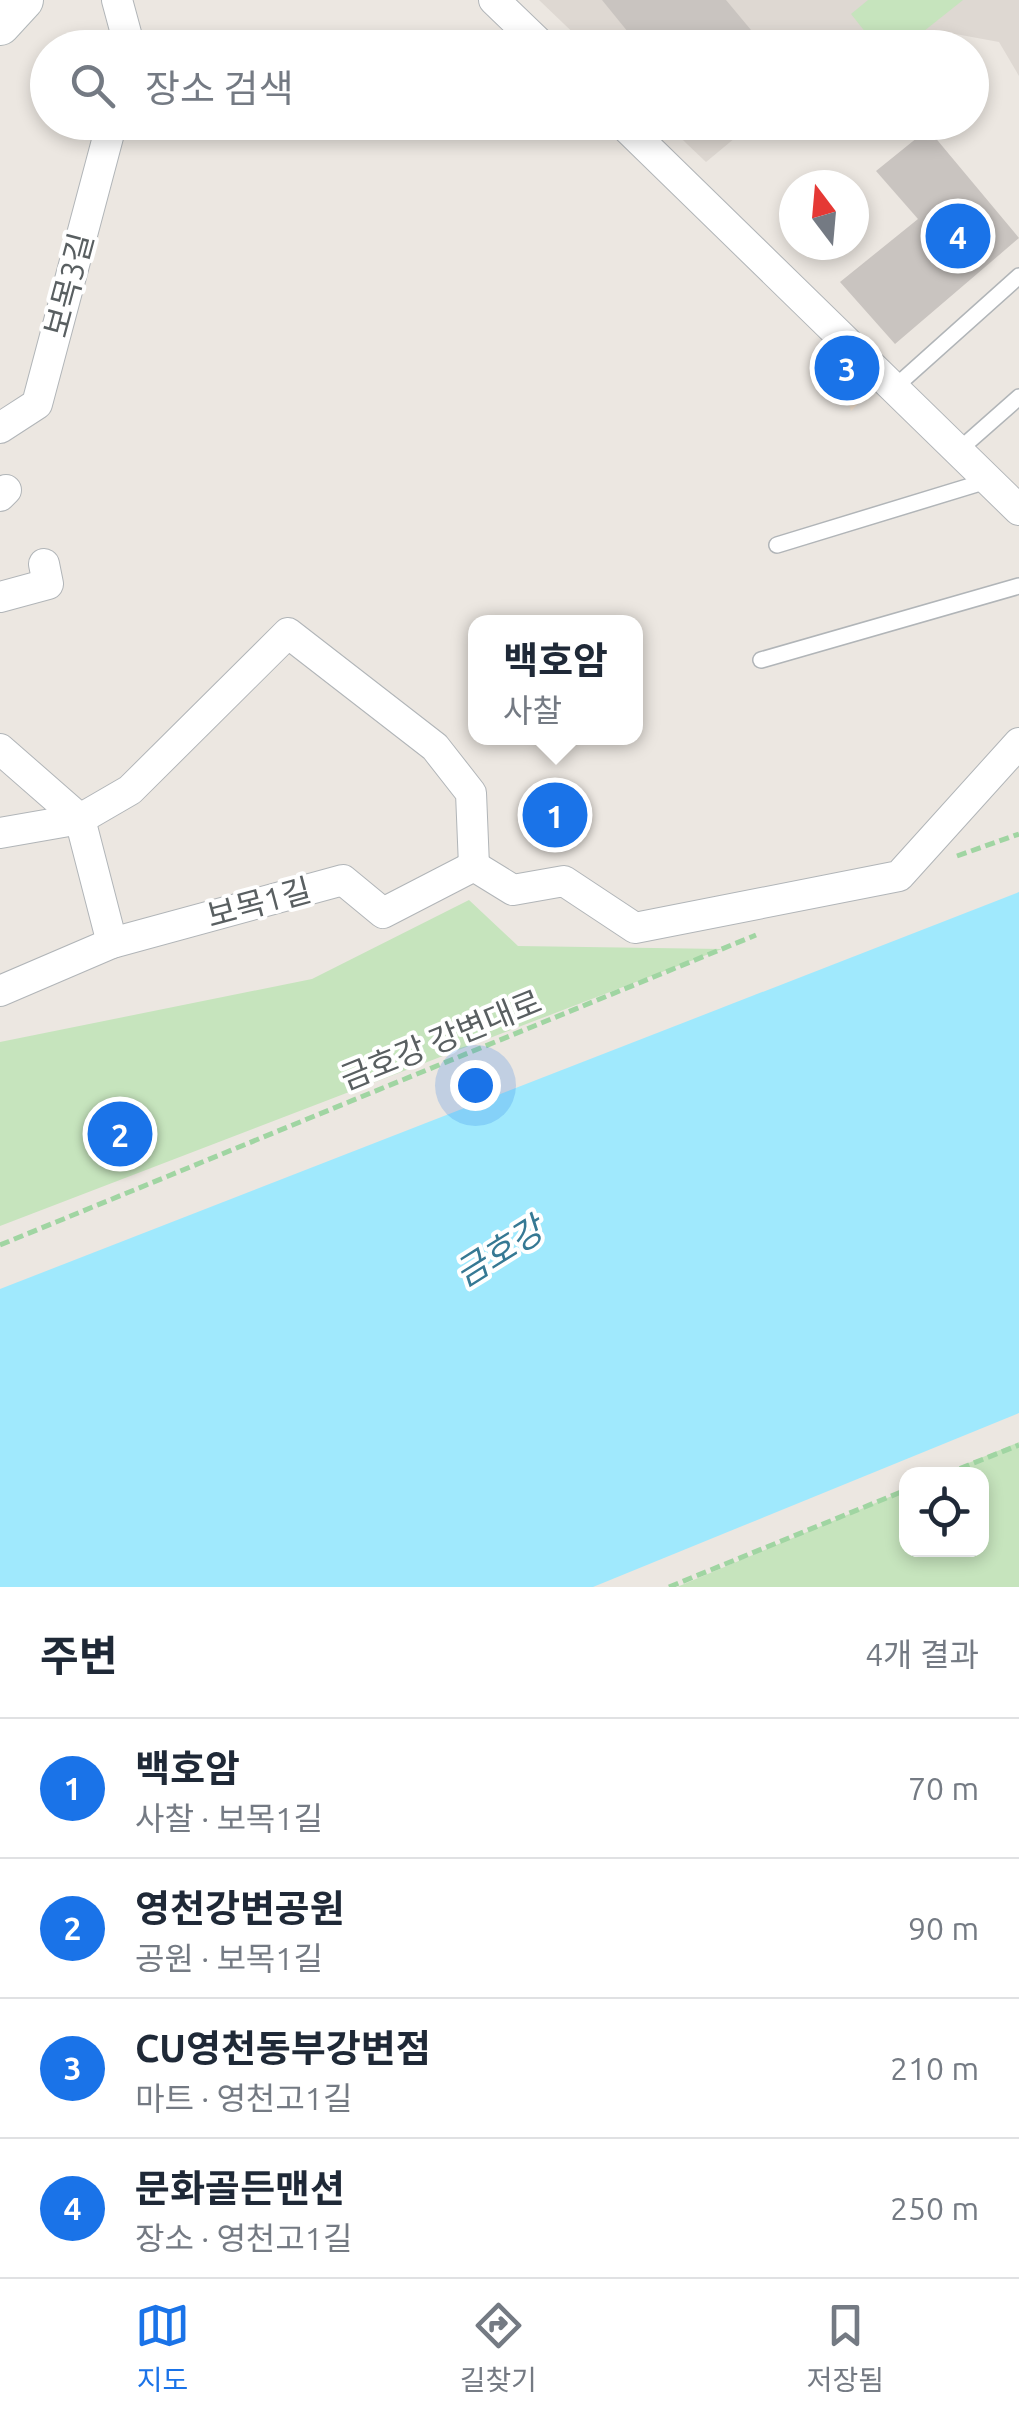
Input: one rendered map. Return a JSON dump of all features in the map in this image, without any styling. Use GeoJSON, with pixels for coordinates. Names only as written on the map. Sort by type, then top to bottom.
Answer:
{"type":"FeatureCollection","features":[{"type":"Feature","properties":{"kind":"main road"},"geometry":{"type":"LineString","coordinates":[[0,26],[23,0]]}},
{"type":"Feature","properties":{"kind":"street"},"geometry":{"type":"LineString","coordinates":[[116,0],[125,30]]}},
{"type":"Feature","properties":{"kind":"street"},"geometry":{"type":"LineString","coordinates":[[494,0],[525,30]]}},
{"type":"Feature","properties":{"kind":"street","name":"보목3길"},"geometry":{"type":"LineString","coordinates":[[0,428],[38,404],[107,140]]}},
{"type":"Feature","properties":{"kind":"street"},"geometry":{"type":"LineString","coordinates":[[641,140],[1019,510]]}},
{"type":"Feature","properties":{"kind":"street"},"geometry":{"type":"LineString","coordinates":[[0,597],[48,584],[44,564]]}},
{"type":"Feature","properties":{"kind":"street"},"geometry":{"type":"LineString","coordinates":[[0,833],[80,820],[130,790],[288,633],[434,747],[472,792],[474,866],[513,890],[564,881],[634,928],[899,876],[1019,744]]}},
{"type":"Feature","properties":{"kind":"street"},"geometry":{"type":"LineString","coordinates":[[0,750],[80,820],[112,943]]}},
{"type":"Feature","properties":{"kind":"street","name":"보목1길"},"geometry":{"type":"LineString","coordinates":[[0,990],[112,943],[343,880],[383,913],[474,866]]}},
{"type":"Feature","properties":{"kind":"lane"},"geometry":{"type":"LineString","coordinates":[[895,387],[1019,276]]}},
{"type":"Feature","properties":{"kind":"lane"},"geometry":{"type":"LineString","coordinates":[[960,450],[1019,397]]}},
{"type":"Feature","properties":{"kind":"lane"},"geometry":{"type":"LineString","coordinates":[[777,545],[990,480]]}},
{"type":"Feature","properties":{"kind":"lane"},"geometry":{"type":"LineString","coordinates":[[761,660],[1019,586]]}},
{"type":"Feature","properties":{"kind":"path","name":"금호강 강변대로"},"geometry":{"type":"LineString","coordinates":[[0,1245],[757,934]]}},
{"type":"Feature","properties":{"kind":"path"},"geometry":{"type":"LineString","coordinates":[[964,1467],[1019,1445]]}},
{"type":"Feature","properties":{"kind":"path"},"geometry":{"type":"LineString","coordinates":[[669,1587],[899,1493]]}},
{"type":"Feature","properties":{"kind":"shaded area"},"geometry":{"type":"Polygon","coordinates":[[[539,0],[1019,0],[1019,76],[999,42],[989,40],[989,30],[570,30],[539,0]]]}},
{"type":"Feature","properties":{"kind":"shaded area"},"geometry":{"type":"Polygon","coordinates":[[[683,140],[733,140],[706,162],[683,140]]]}},
{"type":"Feature","properties":{"kind":"shaded area"},"geometry":{"type":"Polygon","coordinates":[[[834,349],[876,386],[851,411],[834,349]]]}},
{"type":"Feature","properties":{"kind":"green space"},"geometry":{"type":"Polygon","coordinates":[[[868,0],[963,0],[925,30],[864,30],[851,14],[868,0]]]}},
{"type":"Feature","properties":{"kind":"green space"},"geometry":{"type":"Polygon","coordinates":[[[469,900],[518,946],[722,949],[0,1226],[0,1042],[312,979],[469,900]]]}},
{"type":"Feature","properties":{"kind":"green space"},"geometry":{"type":"Polygon","coordinates":[[[1019,1442],[1019,1587],[677,1587],[899,1493],[899,1557],[989,1557],[989,1467],[959,1467],[1019,1442]]]}},
{"type":"Feature","properties":{"kind":"water","name":"금호강"},"geometry":{"type":"Polygon","coordinates":[[[1019,892],[1019,1413],[593,1587],[0,1587],[0,1289],[1019,892]]]}},
{"type":"Feature","properties":{"kind":"building"},"geometry":{"type":"Polygon","coordinates":[[[602,0],[726,0],[751,30],[626,30],[602,0]]]}},
{"type":"Feature","properties":{"kind":"building"},"geometry":{"type":"Polygon","coordinates":[[[914,140],[937,140],[1019,238],[895,344],[840,282],[918,219],[876,171],[914,140]]]}},
{"type":"Feature","properties":{"kind":"place","name":"문화골든맨션"},"geometry":{"type":"Point","coordinates":[958,236]}},
{"type":"Feature","properties":{"kind":"place","name":"CU영천동부강변점"},"geometry":{"type":"Point","coordinates":[847,368]}},
{"type":"Feature","properties":{"kind":"place","name":"백호암"},"geometry":{"type":"Point","coordinates":[555,815]}},
{"type":"Feature","properties":{"kind":"place","name":"영천강변공원"},"geometry":{"type":"Point","coordinates":[120,1134]}}]}
